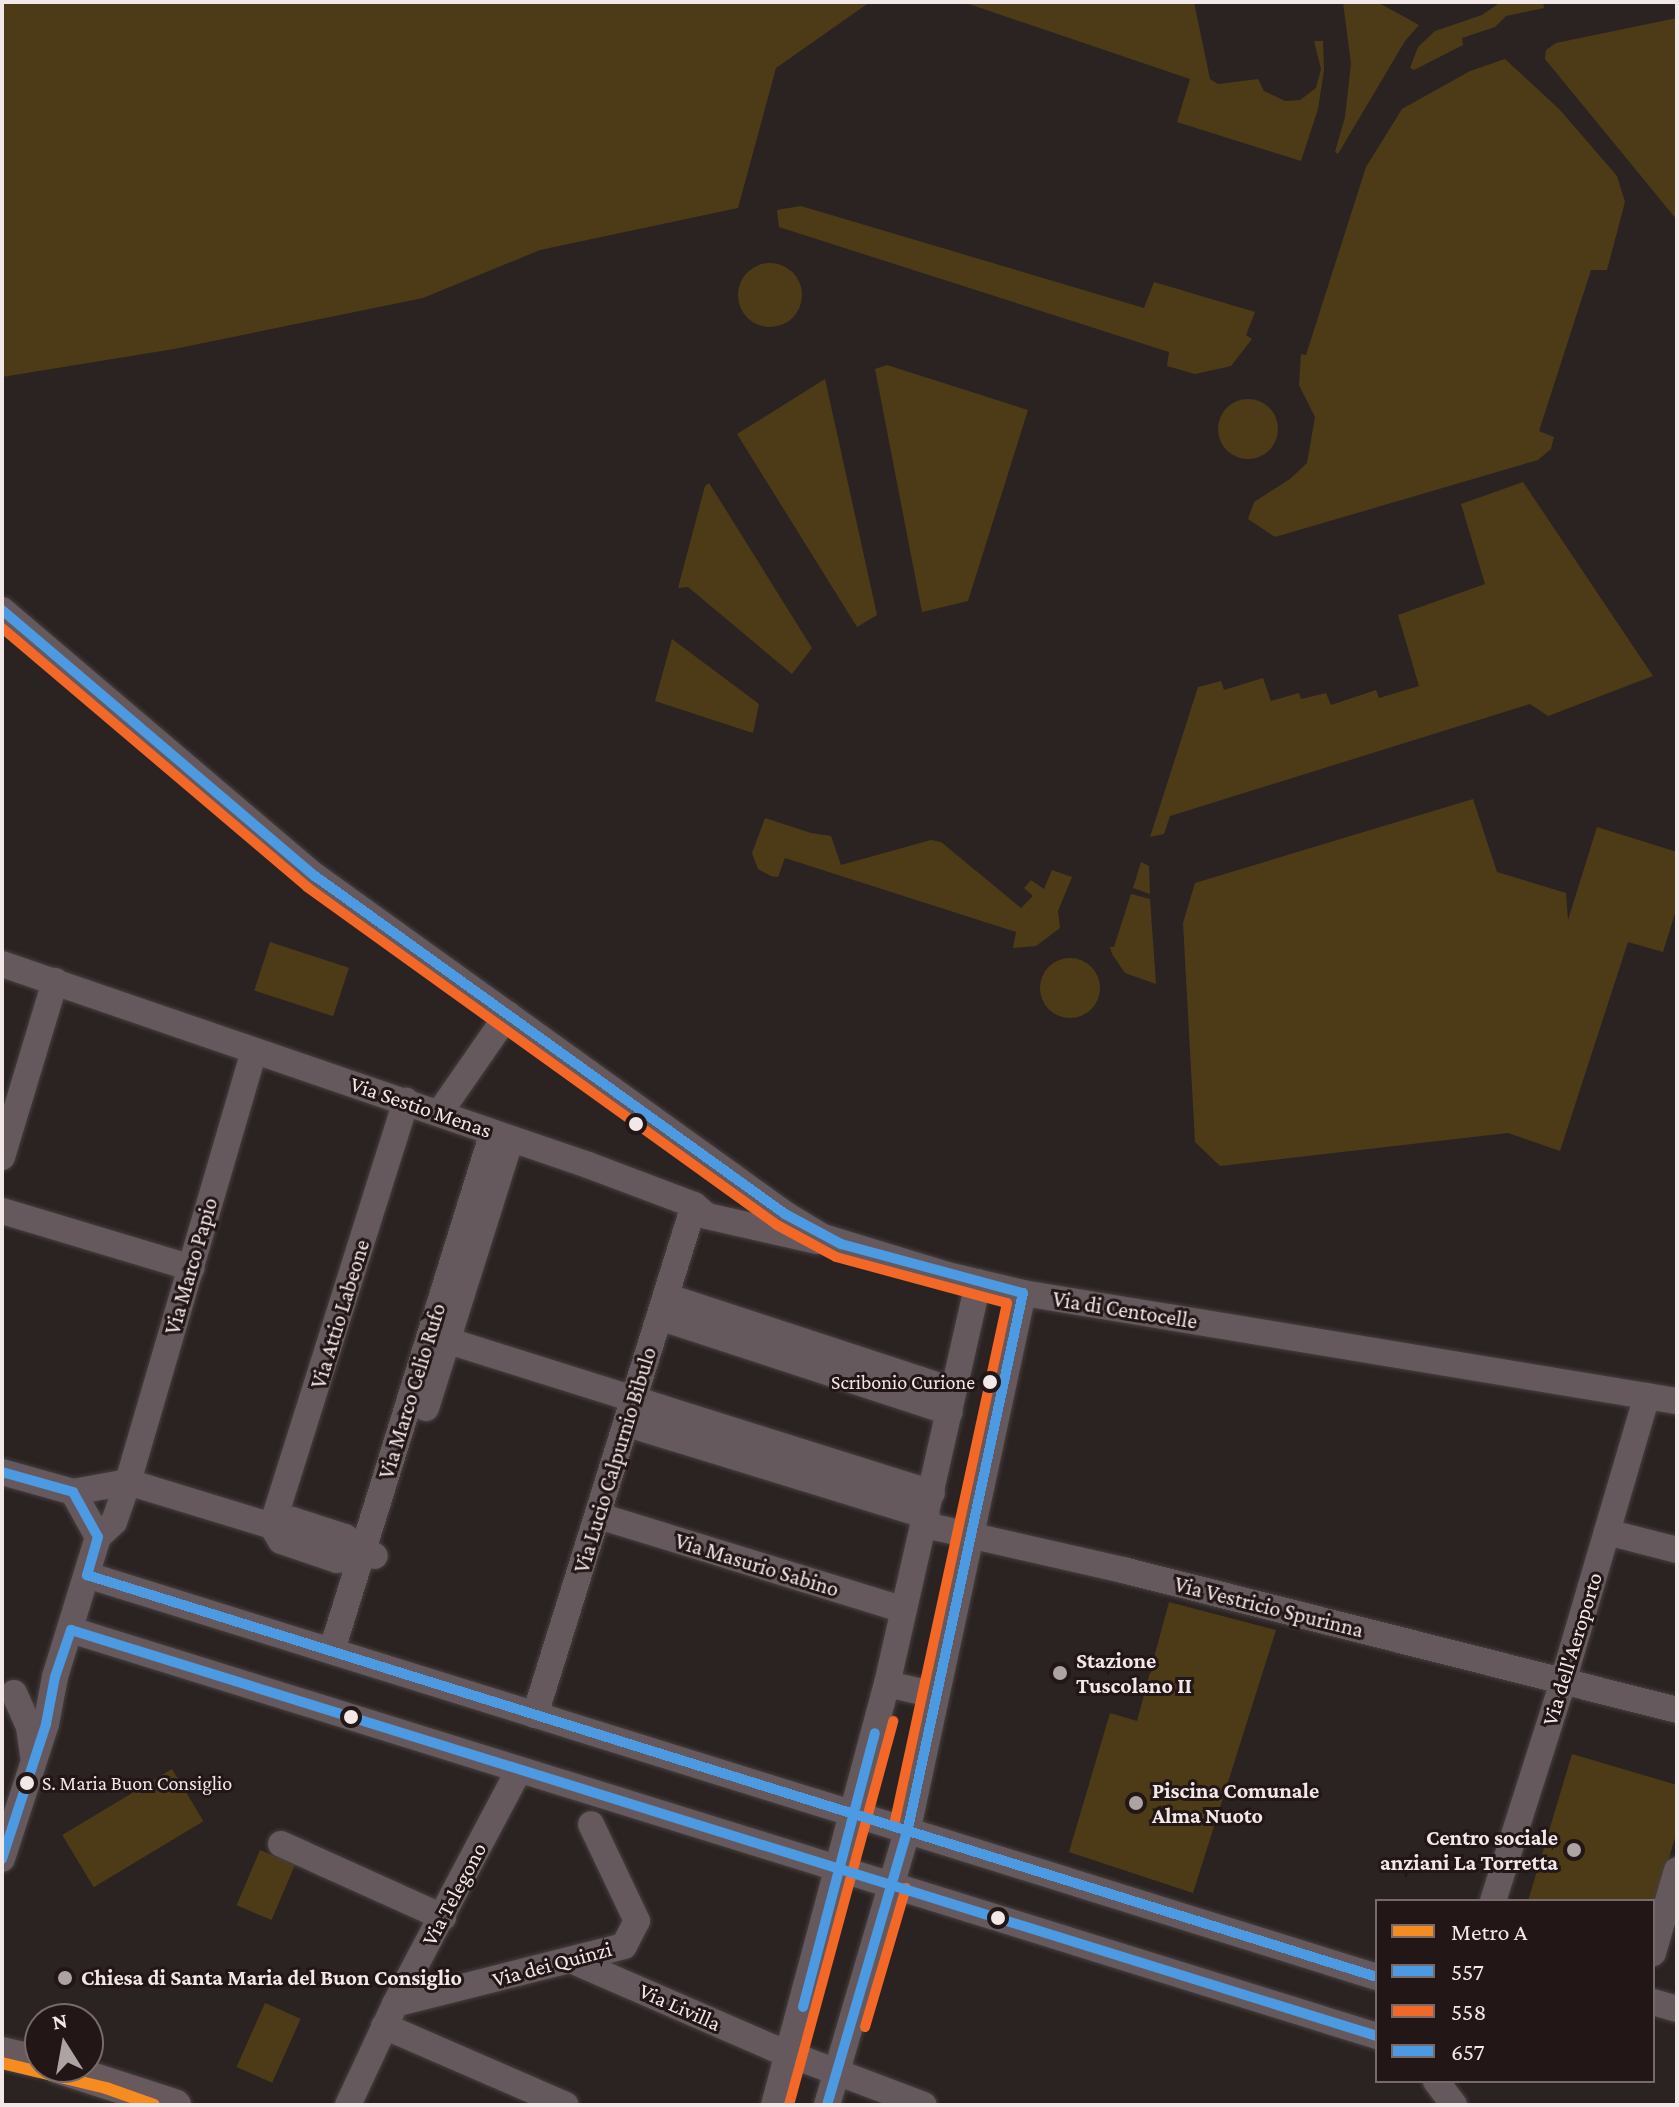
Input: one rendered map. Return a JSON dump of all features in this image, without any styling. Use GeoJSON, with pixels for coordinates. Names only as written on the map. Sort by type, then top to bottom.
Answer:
{"type":"FeatureCollection","features":[{"type":"Feature","properties":{"kind":"main road"},"geometry":{"type":"LineString","coordinates":[[4,2061],[24,2062]]}},
{"type":"Feature","properties":{"kind":"main road"},"geometry":{"type":"LineString","coordinates":[[104,2082],[175,2105]]}},
{"type":"Feature","properties":{"kind":"street","name":"Via di Centocelle"},"geometry":{"type":"LineString","coordinates":[[2,610],[315,876],[785,1214],[841,1244],[1023,1293],[1677,1401]]}},
{"type":"Feature","properties":{"kind":"street","name":"Via Sestio Menas"},"geometry":{"type":"LineString","coordinates":[[2,964],[440,1112],[700,1211],[790,1236],[841,1244]]}},
{"type":"Feature","properties":{"kind":"street"},"geometry":{"type":"LineString","coordinates":[[2,1157],[55,981]]}},
{"type":"Feature","properties":{"kind":"street"},"geometry":{"type":"LineString","coordinates":[[440,1112],[508,1014]]}},
{"type":"Feature","properties":{"kind":"street","name":"Via Marco Papio"},"geometry":{"type":"LineString","coordinates":[[2,1859],[46,1724],[55,1677],[98,1537],[114,1522],[128,1482],[254,1051]]}},
{"type":"Feature","properties":{"kind":"street","name":"Via Attio Labeone"},"geometry":{"type":"LineString","coordinates":[[272,1526],[406,1101]]}},
{"type":"Feature","properties":{"kind":"street","name":"Via Marco Celio Rufo"},"geometry":{"type":"LineString","coordinates":[[340,1653],[502,1135]]}},
{"type":"Feature","properties":{"kind":"street"},"geometry":{"type":"LineString","coordinates":[[2,1211],[192,1268]]}},
{"type":"Feature","properties":{"kind":"street","name":"Via Lucio Calpurnio Bibulo"},"geometry":{"type":"LineString","coordinates":[[641,1410],[678,1312],[700,1211]]}},
{"type":"Feature","properties":{"kind":"street","name":"Via Lucio Calpurnio Bibulo"},"geometry":{"type":"LineString","coordinates":[[543,1717],[641,1410],[700,1211]]}},
{"type":"Feature","properties":{"kind":"street"},"geometry":{"type":"LineString","coordinates":[[774,2105],[855,1814],[928,1511],[978,1282]]}},
{"type":"Feature","properties":{"kind":"street"},"geometry":{"type":"LineString","coordinates":[[827,2105],[908,1828],[1023,1293]]}},
{"type":"Feature","properties":{"kind":"street"},"geometry":{"type":"LineString","coordinates":[[678,1312],[952,1402]]}},
{"type":"Feature","properties":{"kind":"street"},"geometry":{"type":"LineString","coordinates":[[439,1338],[928,1511]]}},
{"type":"Feature","properties":{"kind":"street","name":"Via dell'Aeroporto"},"geometry":{"type":"LineString","coordinates":[[1494,1899],[1563,1681],[1647,1396]]}},
{"type":"Feature","properties":{"kind":"street"},"geometry":{"type":"LineString","coordinates":[[2,1472],[73,1492],[128,1482],[272,1526],[281,1541],[337,1560],[370,1555]]}},
{"type":"Feature","properties":{"kind":"street"},"geometry":{"type":"LineString","coordinates":[[73,1492],[98,1537]]}},
{"type":"Feature","properties":{"kind":"street","name":"Via Vestricio Spurinna"},"geometry":{"type":"LineString","coordinates":[[928,1511],[973,1536],[1677,1710]]}},
{"type":"Feature","properties":{"kind":"street","name":"Via Masurio Sabino"},"geometry":{"type":"LineString","coordinates":[[606,1518],[902,1609]]}},
{"type":"Feature","properties":{"kind":"street"},"geometry":{"type":"LineString","coordinates":[[1607,1532],[1677,1550]]}},
{"type":"Feature","properties":{"kind":"street"},"geometry":{"type":"LineString","coordinates":[[87,1575],[908,1828],[1375,1976]]}},
{"type":"Feature","properties":{"kind":"street"},"geometry":{"type":"LineString","coordinates":[[71,1630],[1375,2035]]}},
{"type":"Feature","properties":{"kind":"street"},"geometry":{"type":"LineString","coordinates":[[33,1757],[29,1727],[8,1691],[35,1689],[55,1677]]}},
{"type":"Feature","properties":{"kind":"street"},"geometry":{"type":"LineString","coordinates":[[887,1684],[936,1695]]}},
{"type":"Feature","properties":{"kind":"street","name":"Via Telegono"},"geometry":{"type":"LineString","coordinates":[[348,2105],[390,2015],[519,1770]]}},
{"type":"Feature","properties":{"kind":"street","name":"Via dei Quinzi"},"geometry":{"type":"LineString","coordinates":[[390,2015],[624,1946],[637,1921],[591,1824]]}},
{"type":"Feature","properties":{"kind":"street"},"geometry":{"type":"LineString","coordinates":[[281,1844],[443,1917]]}},
{"type":"Feature","properties":{"kind":"street"},"geometry":{"type":"LineString","coordinates":[[1655,1946],[1677,1870]]}},
{"type":"Feature","properties":{"kind":"street","name":"Via Livilla"},"geometry":{"type":"LineString","coordinates":[[571,1960],[790,2054],[924,2105]]}},
{"type":"Feature","properties":{"kind":"street"},"geometry":{"type":"LineString","coordinates":[[1655,2003],[1677,2009]]}},
{"type":"Feature","properties":{"kind":"street"},"geometry":{"type":"LineString","coordinates":[[390,2015],[566,2105]]}},
{"type":"Feature","properties":{"kind":"shaded area"},"geometry":{"type":"Polygon","coordinates":[[[2,2],[870,2],[776,68],[738,208],[540,250],[423,298],[174,349],[2,377],[2,2]]]}},
{"type":"Feature","properties":{"kind":"shaded area"},"geometry":{"type":"Polygon","coordinates":[[[963,2],[1194,2],[1210,79],[1218,84],[1258,79],[1264,91],[1285,101],[1300,100],[1316,88],[1321,69],[1314,41],[1323,41],[1324,70],[1318,109],[1301,161],[1177,122],[1190,79],[963,2]]]}},
{"type":"Feature","properties":{"kind":"shaded area"},"geometry":{"type":"Polygon","coordinates":[[[1343,2],[1377,2],[1419,25],[1405,41],[1338,154],[1335,152],[1345,117],[1351,64],[1343,2]]]}},
{"type":"Feature","properties":{"kind":"shaded area"},"geometry":{"type":"Polygon","coordinates":[[[1501,2],[1543,2],[1544,8],[1506,16],[1495,27],[1462,38],[1463,45],[1414,70],[1410,68],[1418,47],[1435,31],[1482,15],[1501,2]]]}},
{"type":"Feature","properties":{"kind":"shaded area"},"geometry":{"type":"Polygon","coordinates":[[[1677,18],[1677,220],[1545,59],[1546,50],[1556,43],[1677,18]]]}},
{"type":"Feature","properties":{"kind":"shaded area"},"geometry":{"type":"Polygon","coordinates":[[[1505,59],[1560,110],[1617,176],[1625,202],[1607,270],[1591,270],[1539,431],[1554,437],[1551,449],[1538,460],[1275,537],[1248,519],[1254,502],[1290,479],[1307,463],[1315,417],[1299,385],[1301,354],[1306,355],[1366,167],[1402,109],[1470,71],[1505,59]]]}},
{"type":"Feature","properties":{"kind":"shaded area"},"geometry":{"type":"Polygon","coordinates":[[[801,206],[1144,308],[1154,282],[1255,312],[1246,335],[1252,339],[1231,366],[1195,374],[1167,366],[1169,352],[779,227],[777,210],[801,206]]]}},
{"type":"Feature","properties":{"kind":"shaded area"},"geometry":{"type":"Polygon","coordinates":[[[764,263],[776,263],[793,272],[800,283],[800,307],[793,318],[776,327],[764,327],[752,322],[743,313],[738,301],[738,289],[743,277],[752,268],[764,263]]]}},
{"type":"Feature","properties":{"kind":"shaded area"},"geometry":{"type":"Polygon","coordinates":[[[887,365],[1028,410],[968,601],[922,612],[875,369],[887,365]]]}},
{"type":"Feature","properties":{"kind":"shaded area"},"geometry":{"type":"Polygon","coordinates":[[[825,379],[877,615],[857,627],[737,434],[825,379]]]}},
{"type":"Feature","properties":{"kind":"shaded area"},"geometry":{"type":"Polygon","coordinates":[[[1248,399],[1259,401],[1269,408],[1276,418],[1276,440],[1269,450],[1259,457],[1248,459],[1237,457],[1227,450],[1220,440],[1218,429],[1220,418],[1227,408],[1237,401],[1248,399]]]}},
{"type":"Feature","properties":{"kind":"shaded area"},"geometry":{"type":"Polygon","coordinates":[[[1523,482],[1653,676],[1548,716],[1530,704],[1170,816],[1164,834],[1150,837],[1198,687],[1221,681],[1224,690],[1263,678],[1271,701],[1299,693],[1301,699],[1326,693],[1331,705],[1376,690],[1379,698],[1419,686],[1398,615],[1485,584],[1461,504],[1523,482]]]}},
{"type":"Feature","properties":{"kind":"shaded area"},"geometry":{"type":"Polygon","coordinates":[[[709,483],[812,648],[792,674],[688,587],[678,588],[705,486],[709,483]]]}},
{"type":"Feature","properties":{"kind":"shaded area"},"geometry":{"type":"Polygon","coordinates":[[[672,639],[759,704],[753,733],[655,701],[672,639]]]}},
{"type":"Feature","properties":{"kind":"shaded area"},"geometry":{"type":"Polygon","coordinates":[[[1473,799],[1497,872],[1566,893],[1568,920],[1597,827],[1677,852],[1677,907],[1663,952],[1628,942],[1560,1151],[1508,1133],[1220,1166],[1195,1142],[1183,923],[1195,883],[1473,799]]]}},
{"type":"Feature","properties":{"kind":"shaded area"},"geometry":{"type":"Polygon","coordinates":[[[765,818],[831,836],[841,865],[931,840],[941,842],[1021,908],[1033,896],[1024,888],[1031,880],[1044,889],[1052,870],[1072,877],[1058,911],[1060,928],[1036,946],[1013,948],[1016,932],[785,858],[778,877],[771,876],[758,869],[752,853],[765,818]]]}},
{"type":"Feature","properties":{"kind":"shaded area"},"geometry":{"type":"Polygon","coordinates":[[[1141,862],[1149,866],[1150,894],[1133,888],[1141,862]]]}},
{"type":"Feature","properties":{"kind":"shaded area"},"geometry":{"type":"Polygon","coordinates":[[[1131,894],[1150,899],[1156,984],[1125,973],[1110,947],[1114,947],[1131,894]]]}},
{"type":"Feature","properties":{"kind":"shaded area"},"geometry":{"type":"Polygon","coordinates":[[[270,942],[349,968],[333,1016],[254,991],[270,942]]]}},
{"type":"Feature","properties":{"kind":"shaded area"},"geometry":{"type":"Polygon","coordinates":[[[1070,958],[1081,960],[1091,967],[1098,977],[1098,999],[1091,1009],[1081,1016],[1070,1018],[1059,1016],[1049,1009],[1042,999],[1040,988],[1042,977],[1049,967],[1059,960],[1070,958]]]}},
{"type":"Feature","properties":{"kind":"shaded area"},"geometry":{"type":"Polygon","coordinates":[[[1169,1602],[1276,1630],[1193,1893],[1069,1852],[1110,1713],[1137,1721],[1169,1602]]]}},
{"type":"Feature","properties":{"kind":"shaded area"},"geometry":{"type":"Polygon","coordinates":[[[1572,1754],[1677,1785],[1677,1831],[1655,1905],[1655,1899],[1529,1899],[1572,1754]]]}},
{"type":"Feature","properties":{"kind":"shaded area"},"geometry":{"type":"Polygon","coordinates":[[[172,1769],[203,1821],[94,1887],[62,1835],[172,1769]]]}},
{"type":"Feature","properties":{"kind":"shaded area"},"geometry":{"type":"Polygon","coordinates":[[[260,1850],[295,1865],[272,1920],[237,1905],[260,1850]]]}},
{"type":"Feature","properties":{"kind":"shaded area"},"geometry":{"type":"Polygon","coordinates":[[[265,2003],[301,2019],[272,2083],[237,2067],[265,2003]]]}},
{"type":"Feature","properties":{"kind":"metro line","name":"A"},"geometry":{"type":"LineString","coordinates":[[2,2063],[106,2088],[154,2105]]}},
{"type":"Feature","properties":{"kind":"transit line","name":"557"},"geometry":{"type":"LineString","coordinates":[[2,610],[315,876],[785,1214],[841,1244],[1023,1293],[908,1828],[827,2105]]}},
{"type":"Feature","properties":{"kind":"transit line","name":"558"},"geometry":{"type":"LineString","coordinates":[[2,628],[307,887],[777,1225],[836,1257],[1007,1303],[894,1825]]}},
{"type":"Feature","properties":{"kind":"transit line","name":"657"},"geometry":{"type":"LineString","coordinates":[[2,1472],[73,1492],[98,1537],[87,1575],[1375,1976]]}},
{"type":"Feature","properties":{"kind":"transit line","name":"657"},"geometry":{"type":"LineString","coordinates":[[2,1859],[46,1724],[55,1677],[71,1630],[1375,2035]]}},
{"type":"Feature","properties":{"kind":"transit line","name":"558"},"geometry":{"type":"LineString","coordinates":[[789,2105],[893,1721]]}},
{"type":"Feature","properties":{"kind":"transit line","name":"557"},"geometry":{"type":"LineString","coordinates":[[803,2007],[875,1733]]}},
{"type":"Feature","properties":{"kind":"transit line","name":"558"},"geometry":{"type":"LineString","coordinates":[[865,2027],[906,1888]]}},
{"type":"Feature","properties":{"kind":"place","name":"Scribonio Curione"},"geometry":{"type":"Point","coordinates":[990,1382]}},
{"type":"Feature","properties":{"kind":"place","name":"Stazione Tuscolano II"},"geometry":{"type":"Point","coordinates":[1060,1673]}},
{"type":"Feature","properties":{"kind":"place","name":"S. Maria Buon Consiglio"},"geometry":{"type":"Point","coordinates":[27,1783]}},
{"type":"Feature","properties":{"kind":"place","name":"Piscina Comunale Alma Nuoto"},"geometry":{"type":"Point","coordinates":[1136,1803]}},
{"type":"Feature","properties":{"kind":"place","name":"Centro sociale anziani La Torretta"},"geometry":{"type":"Point","coordinates":[1574,1850]}},
{"type":"Feature","properties":{"kind":"place","name":"Chiesa di Santa Maria del Buon Consiglio"},"geometry":{"type":"Point","coordinates":[65,1978]}}]}
